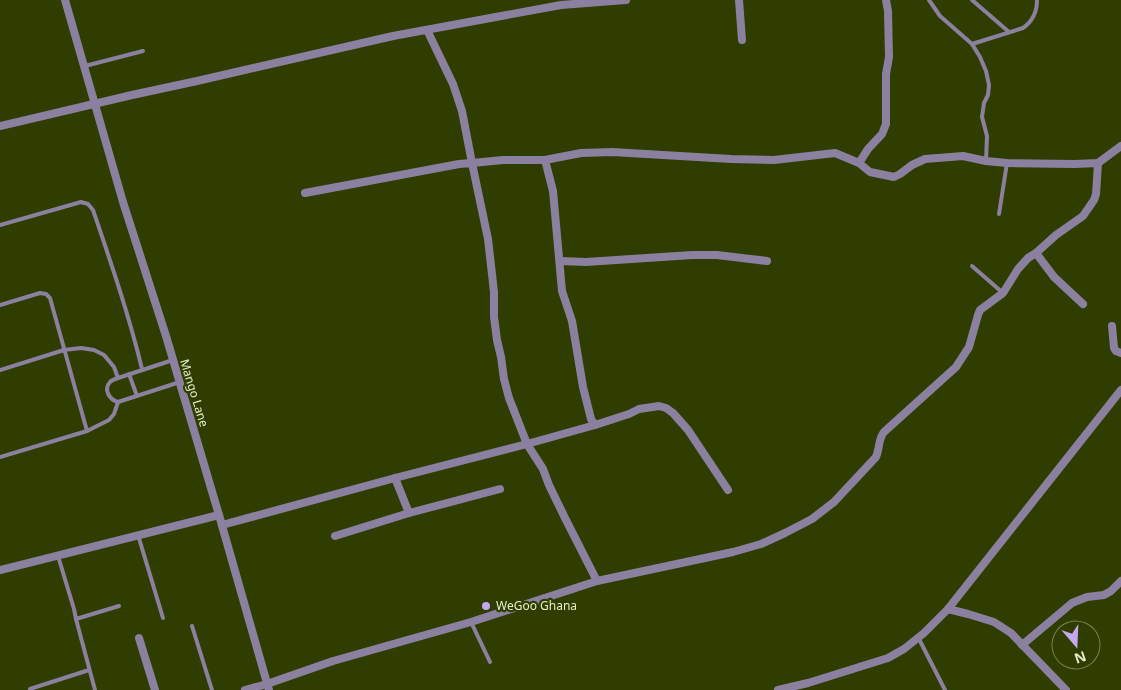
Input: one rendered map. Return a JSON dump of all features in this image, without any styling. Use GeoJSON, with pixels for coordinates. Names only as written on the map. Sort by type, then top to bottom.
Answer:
{"type":"FeatureCollection","features":[{"type":"Feature","properties":{"kind":"street","name":"Mango Lane"},"geometry":{"type":"LineString","coordinates":[[65,0],[123,202],[180,382],[268,687]]}},
{"type":"Feature","properties":{"kind":"street"},"geometry":{"type":"LineString","coordinates":[[0,126],[394,36],[579,1],[626,0]]}},
{"type":"Feature","properties":{"kind":"street"},"geometry":{"type":"LineString","coordinates":[[739,0],[742,40]]}},
{"type":"Feature","properties":{"kind":"street"},"geometry":{"type":"LineString","coordinates":[[859,163],[868,149],[882,134],[886,124],[886,74],[889,57],[886,0]]}},
{"type":"Feature","properties":{"kind":"street"},"geometry":{"type":"LineString","coordinates":[[427,30],[453,84],[462,111],[488,238],[494,292],[494,317],[497,340],[502,357],[504,379],[527,444],[543,469],[597,581]]}},
{"type":"Feature","properties":{"kind":"street"},"geometry":{"type":"LineString","coordinates":[[305,193],[459,164],[504,160],[544,160],[581,153],[612,152],[774,160],[835,153],[859,163],[870,172],[894,177],[925,158],[963,156],[1007,163],[1098,163],[1121,146]]}},
{"type":"Feature","properties":{"kind":"street"},"geometry":{"type":"LineString","coordinates":[[544,160],[553,191],[562,291],[572,321],[583,387],[591,419],[595,425]]}},
{"type":"Feature","properties":{"kind":"street"},"geometry":{"type":"LineString","coordinates":[[245,690],[268,687],[333,661],[472,622],[597,581],[733,552],[761,544],[812,519],[834,502],[876,457],[880,439],[884,432],[956,367],[970,347],[980,310],[1003,293],[1018,269],[1028,258],[1083,216],[1096,194],[1098,163]]}},
{"type":"Feature","properties":{"kind":"street"},"geometry":{"type":"LineString","coordinates":[[1036,253],[1054,277],[1083,304]]}},
{"type":"Feature","properties":{"kind":"street"},"geometry":{"type":"LineString","coordinates":[[560,261],[708,255],[767,261]]}},
{"type":"Feature","properties":{"kind":"street"},"geometry":{"type":"LineString","coordinates":[[1112,326],[1114,348],[1121,354]]}},
{"type":"Feature","properties":{"kind":"street"},"geometry":{"type":"LineString","coordinates":[[778,690],[808,683],[888,658],[904,649],[918,637],[948,609],[1121,390]]}},
{"type":"Feature","properties":{"kind":"street"},"geometry":{"type":"LineString","coordinates":[[222,525],[527,444],[595,425],[639,409],[659,406],[673,413],[688,430],[728,490]]}},
{"type":"Feature","properties":{"kind":"street"},"geometry":{"type":"LineString","coordinates":[[396,478],[409,513]]}},
{"type":"Feature","properties":{"kind":"street"},"geometry":{"type":"LineString","coordinates":[[335,536],[409,513],[500,489]]}},
{"type":"Feature","properties":{"kind":"street"},"geometry":{"type":"LineString","coordinates":[[0,570],[219,515]]}},
{"type":"Feature","properties":{"kind":"street"},"geometry":{"type":"LineString","coordinates":[[1022,645],[1072,603],[1087,597],[1104,595],[1121,581]]}},
{"type":"Feature","properties":{"kind":"street"},"geometry":{"type":"LineString","coordinates":[[948,609],[994,622],[1011,632],[1066,690]]}},
{"type":"Feature","properties":{"kind":"street"},"geometry":{"type":"LineString","coordinates":[[139,638],[155,690]]}},
{"type":"Feature","properties":{"kind":"lane"},"geometry":{"type":"LineString","coordinates":[[929,0],[940,16],[972,44],[986,71],[989,85],[982,117],[987,136],[986,161]]}},
{"type":"Feature","properties":{"kind":"lane"},"geometry":{"type":"LineString","coordinates":[[972,0],[1009,32]]}},
{"type":"Feature","properties":{"kind":"lane"},"geometry":{"type":"LineString","coordinates":[[972,44],[1023,28],[1029,24],[1037,8],[1037,0]]}},
{"type":"Feature","properties":{"kind":"lane"},"geometry":{"type":"LineString","coordinates":[[85,66],[143,51]]}},
{"type":"Feature","properties":{"kind":"lane"},"geometry":{"type":"LineString","coordinates":[[999,214],[1007,163]]}},
{"type":"Feature","properties":{"kind":"lane"},"geometry":{"type":"LineString","coordinates":[[0,225],[81,202],[88,204],[93,210],[120,288],[142,369]]}},
{"type":"Feature","properties":{"kind":"lane"},"geometry":{"type":"LineString","coordinates":[[972,266],[1003,293]]}},
{"type":"Feature","properties":{"kind":"lane"},"geometry":{"type":"LineString","coordinates":[[0,305],[40,294],[46,294],[50,298],[87,431]]}},
{"type":"Feature","properties":{"kind":"lane"},"geometry":{"type":"LineString","coordinates":[[0,370],[64,350],[81,348],[94,350],[104,355],[114,367],[118,378]]}},
{"type":"Feature","properties":{"kind":"lane"},"geometry":{"type":"LineString","coordinates":[[173,360],[118,378],[110,383],[107,390],[108,396],[113,401],[118,402],[180,382]]}},
{"type":"Feature","properties":{"kind":"lane"},"geometry":{"type":"LineString","coordinates":[[129,374],[137,396]]}},
{"type":"Feature","properties":{"kind":"lane"},"geometry":{"type":"LineString","coordinates":[[0,457],[87,431],[109,420],[114,414],[118,402]]}},
{"type":"Feature","properties":{"kind":"lane"},"geometry":{"type":"LineString","coordinates":[[138,535],[163,618]]}},
{"type":"Feature","properties":{"kind":"lane"},"geometry":{"type":"LineString","coordinates":[[58,556],[95,690]]}},
{"type":"Feature","properties":{"kind":"lane"},"geometry":{"type":"LineString","coordinates":[[76,618],[119,606]]}},
{"type":"Feature","properties":{"kind":"lane"},"geometry":{"type":"LineString","coordinates":[[472,622],[490,662]]}},
{"type":"Feature","properties":{"kind":"lane"},"geometry":{"type":"LineString","coordinates":[[192,626],[212,690]]}},
{"type":"Feature","properties":{"kind":"lane"},"geometry":{"type":"LineString","coordinates":[[918,637],[945,690]]}},
{"type":"Feature","properties":{"kind":"lane"},"geometry":{"type":"LineString","coordinates":[[30,689],[89,670]]}},
{"type":"Feature","properties":{"kind":"place","name":"WeGoo Ghana"},"geometry":{"type":"Point","coordinates":[486,606]}}]}
